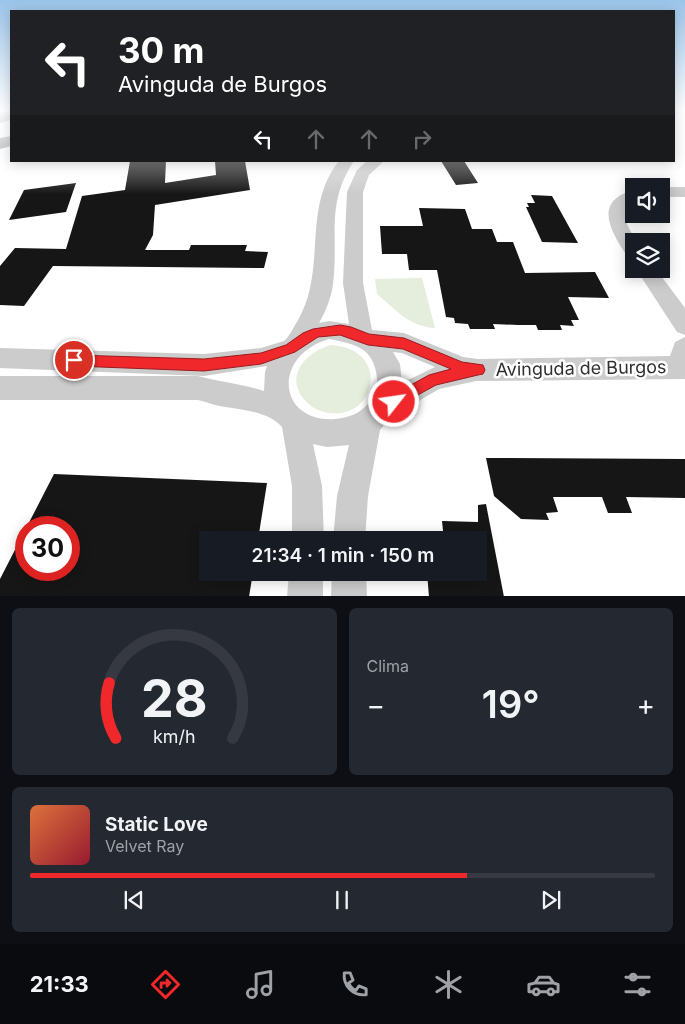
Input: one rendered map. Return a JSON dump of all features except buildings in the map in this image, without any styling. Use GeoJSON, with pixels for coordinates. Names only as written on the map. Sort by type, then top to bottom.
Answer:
{"type":"FeatureCollection","features":[{"type":"Feature","properties":{"kind":"street"},"geometry":{"type":"LineString","coordinates":[[308,531],[307,486],[291,418],[278,396],[276,386],[279,366],[315,310],[323,283],[330,190],[340,168],[346,162]]}},
{"type":"Feature","properties":{"kind":"street"},"geometry":{"type":"LineString","coordinates":[[365,338],[353,283],[355,192],[362,173],[376,162]]}},
{"type":"Feature","properties":{"kind":"street"},"geometry":{"type":"LineString","coordinates":[[670,192],[685,192]]}},
{"type":"Feature","properties":{"kind":"street"},"geometry":{"type":"LineString","coordinates":[[625,198],[617,206],[616,214],[625,237]]}},
{"type":"Feature","properties":{"kind":"street"},"geometry":{"type":"LineString","coordinates":[[652,278],[685,326]]}},
{"type":"Feature","properties":{"kind":"street"},"geometry":{"type":"LineString","coordinates":[[0,358],[204,365],[261,358],[294,345],[317,332],[340,330],[365,338],[384,357],[391,383],[388,396],[375,416],[356,478],[348,531]]}},
{"type":"Feature","properties":{"kind":"street","name":"Avinguda de Burgos"},"geometry":{"type":"LineString","coordinates":[[365,338],[404,344],[462,368],[478,370]]}},
{"type":"Feature","properties":{"kind":"street","name":"Avinguda de Burgos"},"geometry":{"type":"LineString","coordinates":[[375,416],[434,379],[478,370],[685,360]]}},
{"type":"Feature","properties":{"kind":"street"},"geometry":{"type":"LineString","coordinates":[[0,388],[198,388],[224,395],[246,397],[268,405],[317,432],[330,434],[356,429],[375,416]]}},
{"type":"Feature","properties":{"kind":"street"},"geometry":{"type":"LineString","coordinates":[[305,596],[306,581]]}},
{"type":"Feature","properties":{"kind":"street"},"geometry":{"type":"LineString","coordinates":[[349,581],[349,596]]}},
{"type":"Feature","properties":{"kind":"green space"},"geometry":{"type":"Polygon","coordinates":[[[422,278],[435,328],[418,325],[411,321],[397,312],[377,294],[375,279],[422,278]]]}},
{"type":"Feature","properties":{"kind":"green space"},"geometry":{"type":"Polygon","coordinates":[[[331,345],[350,349],[363,358],[369,370],[371,383],[367,395],[358,405],[346,412],[330,413],[316,409],[301,395],[297,386],[299,368],[312,354],[331,345]]]}},
{"type":"Feature","properties":{"kind":"route"},"geometry":{"type":"LineString","coordinates":[[74,360],[204,365],[274,355],[317,332],[340,330],[368,339],[404,344],[462,368],[478,370],[434,379],[394,402]]}}]}
